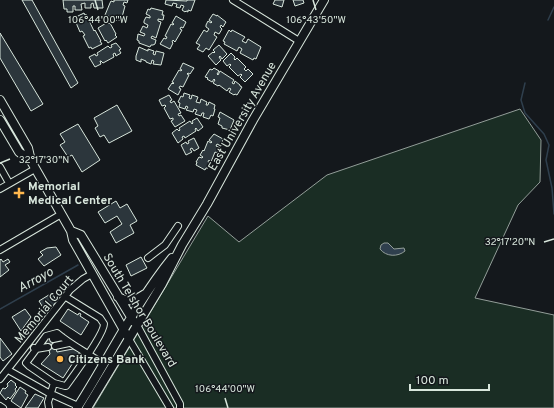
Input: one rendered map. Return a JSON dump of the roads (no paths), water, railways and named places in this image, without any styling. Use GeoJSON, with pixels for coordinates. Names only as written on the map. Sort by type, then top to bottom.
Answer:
{"type":"FeatureCollection","features":[{"type":"Feature","properties":{"kind":"main road","name":"East University Avenue"},"geometry":{"type":"LineString","coordinates":[[88,407],[162,284],[182,245],[324,0]]}},
{"type":"Feature","properties":{"kind":"main road","name":"South Telshor Boulevard"},"geometry":{"type":"LineString","coordinates":[[0,100],[28,148],[31,161],[35,169],[72,231],[73,240],[128,339]]}},
{"type":"Feature","properties":{"kind":"main road"},"geometry":{"type":"LineString","coordinates":[[0,120],[4,130],[20,152],[31,161]]}},
{"type":"Feature","properties":{"kind":"main road"},"geometry":{"type":"LineString","coordinates":[[4,130],[16,127]]}},
{"type":"Feature","properties":{"kind":"main road","name":"South Telshor Boulevard"},"geometry":{"type":"LineString","coordinates":[[72,231],[81,235],[137,326]]}},
{"type":"Feature","properties":{"kind":"main road","name":"East University Avenue"},"geometry":{"type":"LineString","coordinates":[[77,407],[123,329],[156,278],[182,245]]}},
{"type":"Feature","properties":{"kind":"main road"},"geometry":{"type":"LineString","coordinates":[[118,297],[131,301],[146,294]]}},
{"type":"Feature","properties":{"kind":"street"},"geometry":{"type":"LineString","coordinates":[[233,0],[299,41]]}},
{"type":"Feature","properties":{"kind":"street"},"geometry":{"type":"LineString","coordinates":[[0,167],[9,183]]}},
{"type":"Feature","properties":{"kind":"street"},"geometry":{"type":"LineString","coordinates":[[0,188],[35,169]]}},
{"type":"Feature","properties":{"kind":"street"},"geometry":{"type":"LineString","coordinates":[[0,250],[58,216]]}},
{"type":"Feature","properties":{"kind":"street"},"geometry":{"type":"LineString","coordinates":[[148,258],[165,245],[178,226]]}},
{"type":"Feature","properties":{"kind":"street","name":"Memorial Court"},"geometry":{"type":"LineString","coordinates":[[0,380],[66,297],[83,279],[92,274]]}},
{"type":"Feature","properties":{"kind":"street"},"geometry":{"type":"LineString","coordinates":[[66,297],[100,318],[104,322],[103,330],[66,386],[63,387],[54,382],[29,366],[26,362],[36,349],[45,343],[46,336],[57,333],[69,343]]}},
{"type":"Feature","properties":{"kind":"street","name":"South Telshor Boulevard"},"geometry":{"type":"LineString","coordinates":[[137,326],[180,404],[180,408]]}},
{"type":"Feature","properties":{"kind":"street"},"geometry":{"type":"LineString","coordinates":[[62,337],[54,342],[72,343],[103,364]]}},
{"type":"Feature","properties":{"kind":"street","name":"South Telshor Boulevard"},"geometry":{"type":"LineString","coordinates":[[128,339],[170,408]]}},
{"type":"Feature","properties":{"kind":"street"},"geometry":{"type":"LineString","coordinates":[[29,344],[36,349]]}},
{"type":"Feature","properties":{"kind":"street"},"geometry":{"type":"LineString","coordinates":[[22,378],[29,366]]}},
{"type":"Feature","properties":{"kind":"street"},"geometry":{"type":"LineString","coordinates":[[8,370],[77,407]]}},
{"type":"Feature","properties":{"kind":"street"},"geometry":{"type":"LineString","coordinates":[[49,408],[48,402],[54,382]]}},
{"type":"Feature","properties":{"kind":"water"},"geometry":{"type":"Polygon","coordinates":[[[388,243],[394,249],[404,248],[405,251],[396,255],[385,254],[380,249],[381,245],[388,243]]]}},
{"type":"Feature","properties":{"kind":"waterway"},"geometry":{"type":"LineString","coordinates":[[548,20],[554,7]]}},
{"type":"Feature","properties":{"kind":"waterway"},"geometry":{"type":"LineString","coordinates":[[525,83],[521,100],[525,113],[544,134],[549,145],[546,160],[552,188],[554,214]]}},
{"type":"Feature","properties":{"kind":"waterway","name":"Arroyo"},"geometry":{"type":"LineString","coordinates":[[0,309],[78,265]]}},
{"type":"Feature","properties":{"kind":"tunnel"},"geometry":{"type":"LineString","coordinates":[[46,341],[53,339]]}},
{"type":"Feature","properties":{"kind":"place","name":"Memorial Medical Center"},"geometry":{"type":"Point","coordinates":[19,193]}},
{"type":"Feature","properties":{"kind":"place","name":"Citizens Bank"},"geometry":{"type":"Point","coordinates":[60,359]}}]}
